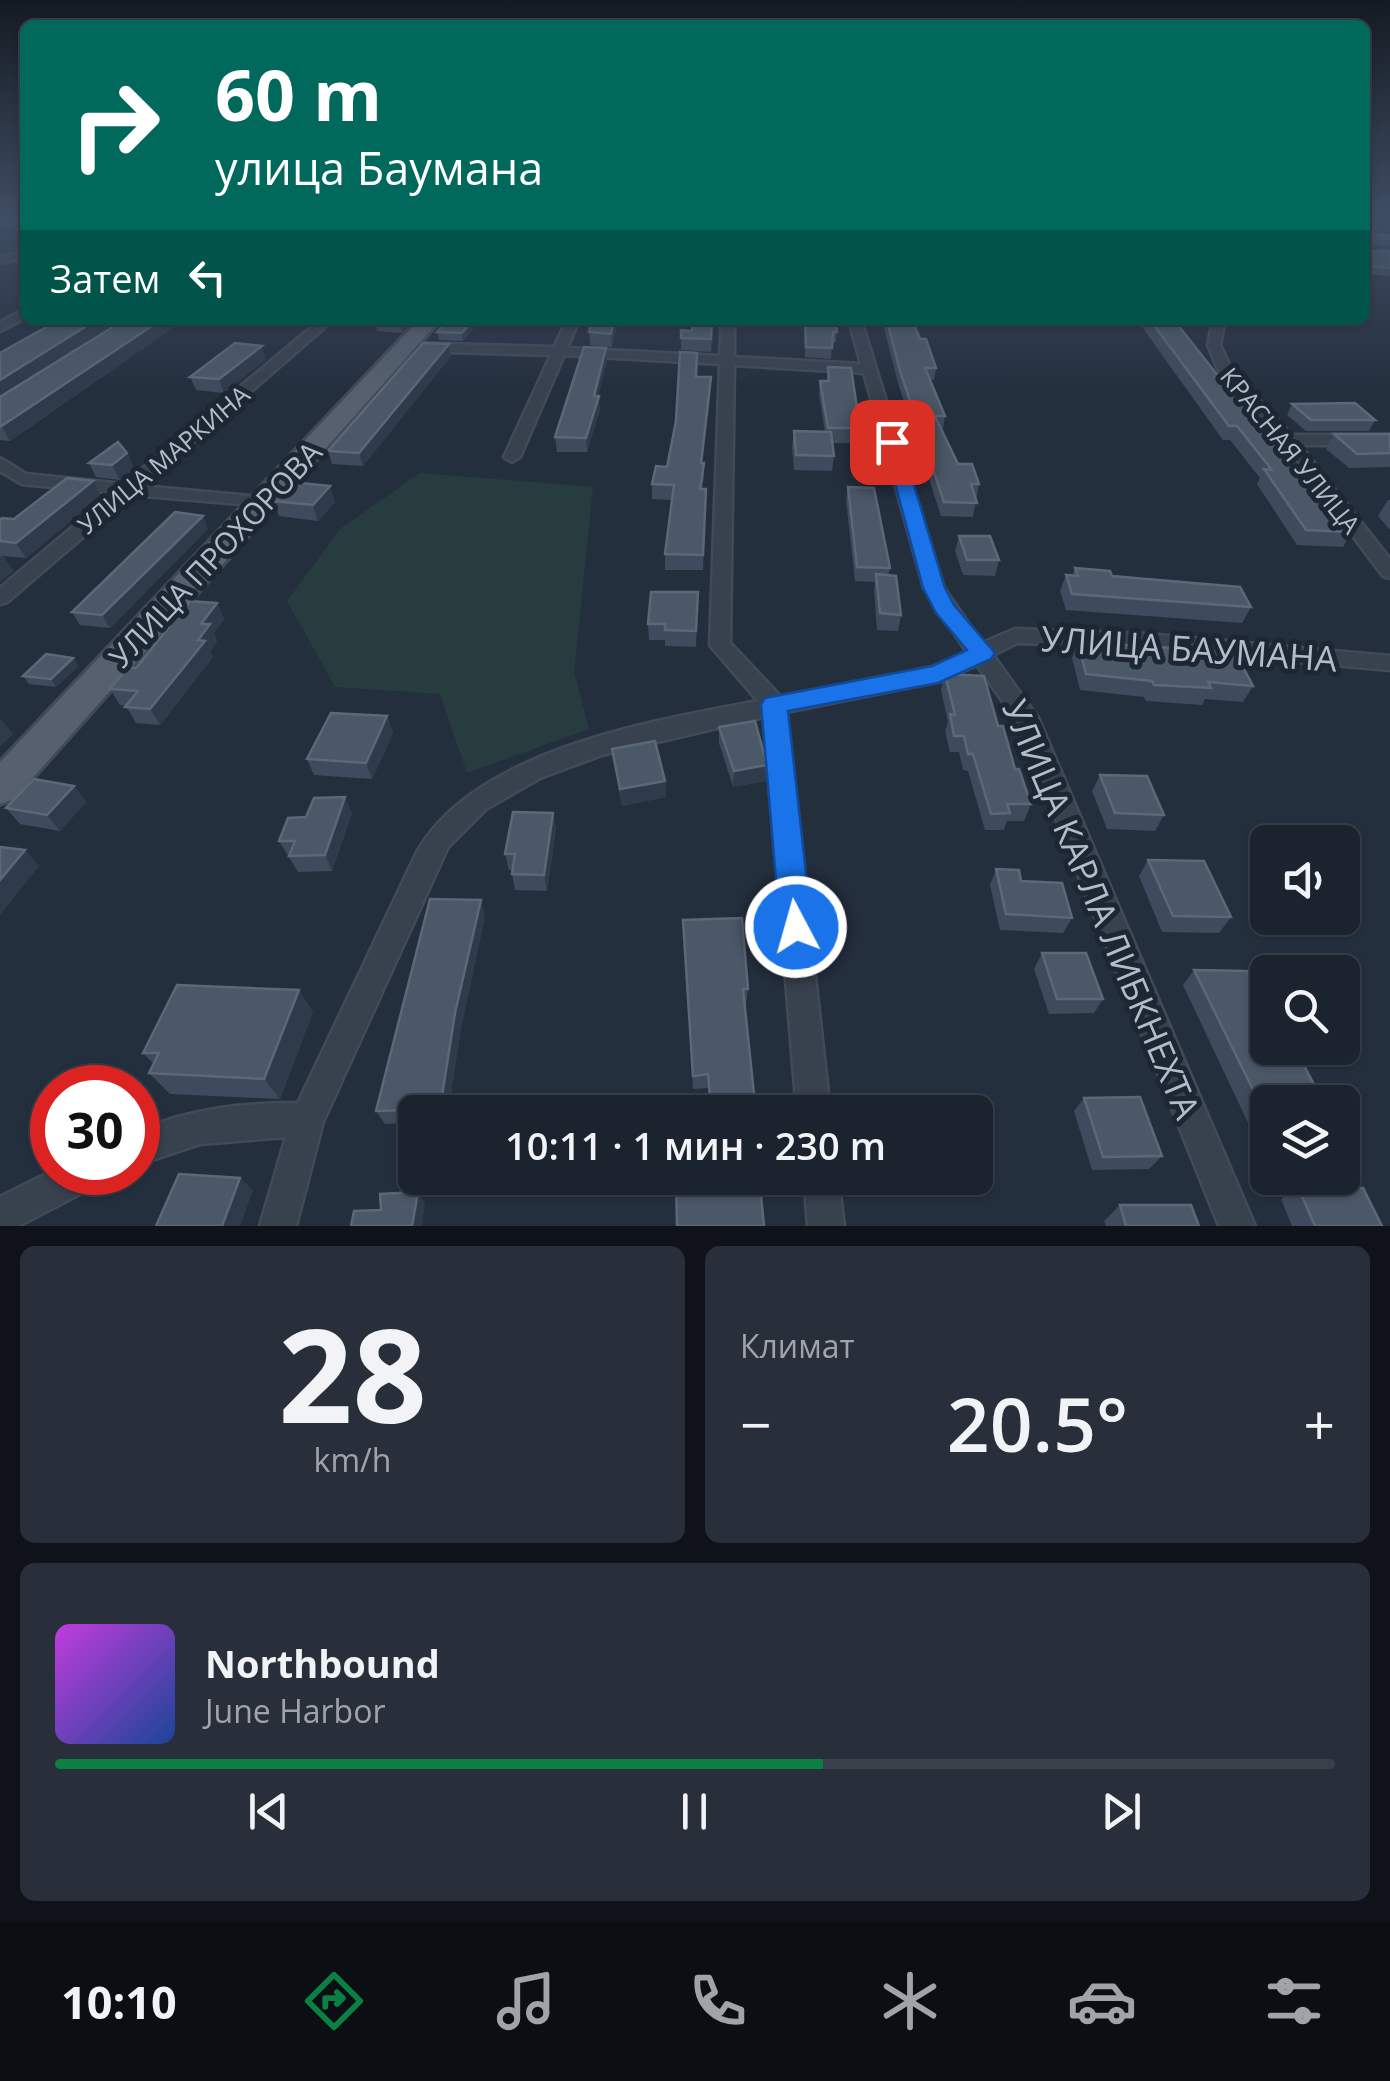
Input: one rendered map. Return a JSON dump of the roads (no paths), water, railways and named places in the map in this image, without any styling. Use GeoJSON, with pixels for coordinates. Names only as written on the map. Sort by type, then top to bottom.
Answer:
{"type":"FeatureCollection","features":[{"type":"Feature","properties":{"kind":"main road","name":"УЛИЦА ПРОХОРОВА"},"geometry":{"type":"LineString","coordinates":[[0,788],[426,325]]}},
{"type":"Feature","properties":{"kind":"street","name":"УЛИЦА МАРКИНА"},"geometry":{"type":"LineString","coordinates":[[0,598],[320,325]]}},
{"type":"Feature","properties":{"kind":"street"},"geometry":{"type":"LineString","coordinates":[[512,456],[571,325]]}},
{"type":"Feature","properties":{"kind":"street"},"geometry":{"type":"LineString","coordinates":[[728,325],[720,645],[774,704],[812,1095]]}},
{"type":"Feature","properties":{"kind":"street","name":"УЛИЦА КАРЛА ЛИБКНЕХТА"},"geometry":{"type":"LineString","coordinates":[[857,325],[934,588],[944,608],[983,653],[1026,718],[1237,1226]]}},
{"type":"Feature","properties":{"kind":"street","name":"КРАСНАЯ УЛИЦА"},"geometry":{"type":"LineString","coordinates":[[1218,325],[1214,344],[1218,359],[1288,440],[1390,572]]}},
{"type":"Feature","properties":{"kind":"street"},"geometry":{"type":"LineString","coordinates":[[406,347],[729,359],[872,369]]}},
{"type":"Feature","properties":{"kind":"street"},"geometry":{"type":"LineString","coordinates":[[1288,440],[1390,440]]}},
{"type":"Feature","properties":{"kind":"street"},"geometry":{"type":"LineString","coordinates":[[0,463],[22,480],[260,502]]}},
{"type":"Feature","properties":{"kind":"street","name":"УЛИЦА БАУМАНА"},"geometry":{"type":"LineString","coordinates":[[278,1226],[307,1120],[438,839],[461,814],[515,778],[555,760],[774,704],[938,674],[1015,636],[1390,663]]}},
{"type":"Feature","properties":{"kind":"street"},"geometry":{"type":"LineString","coordinates":[[160,1138],[177,1130],[239,1119],[307,1120]]}},
{"type":"Feature","properties":{"kind":"street"},"geometry":{"type":"LineString","coordinates":[[0,1216],[41,1195]]}},
{"type":"Feature","properties":{"kind":"street"},"geometry":{"type":"LineString","coordinates":[[823,1195],[826,1226]]}}]}
